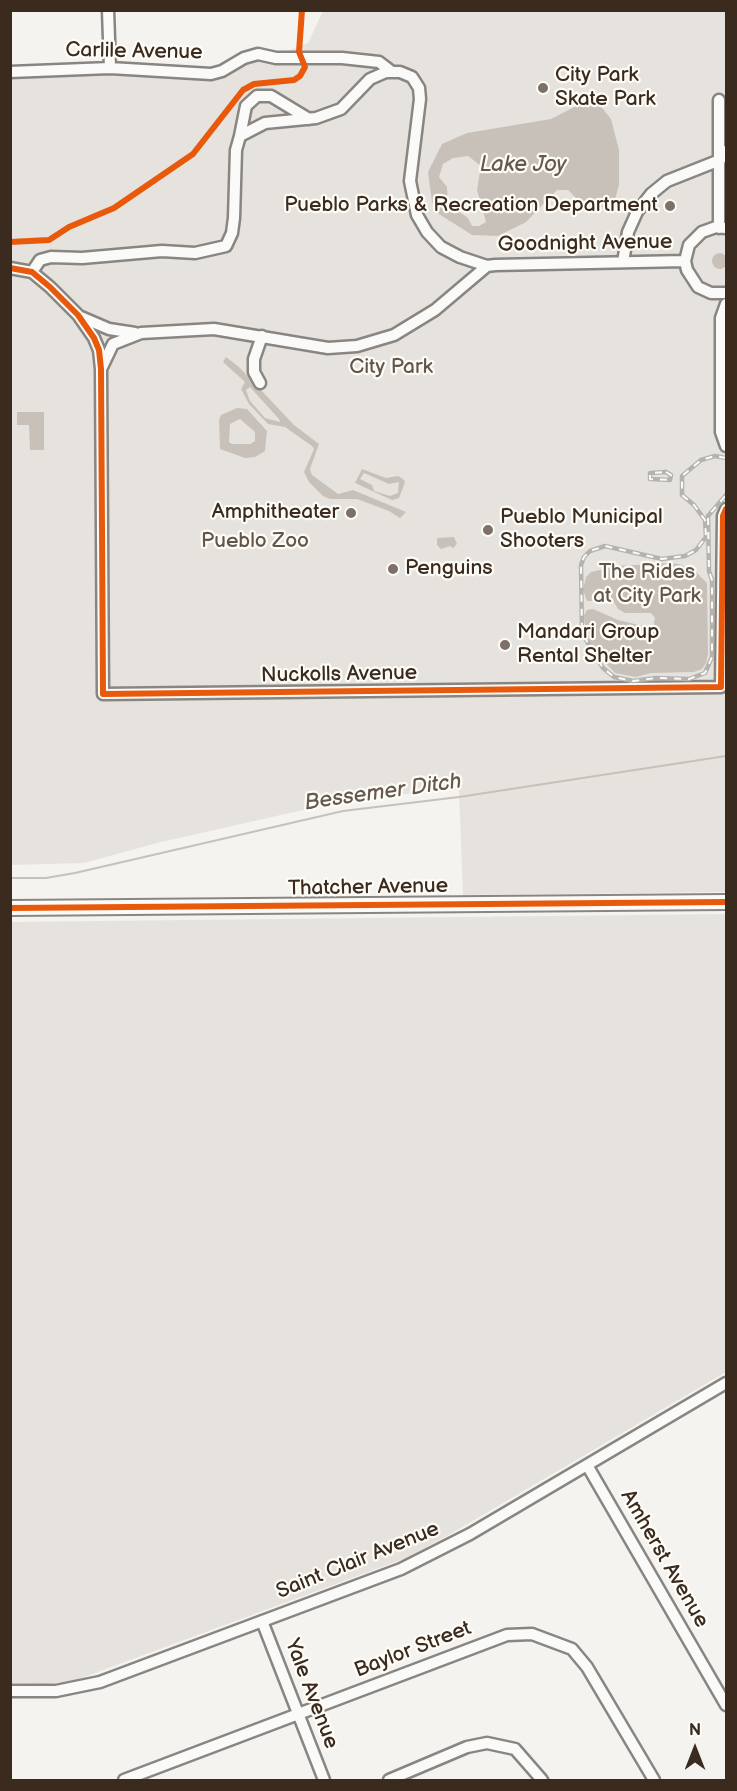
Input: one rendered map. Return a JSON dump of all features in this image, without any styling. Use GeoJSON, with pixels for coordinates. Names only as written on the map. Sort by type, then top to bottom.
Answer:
{"type":"FeatureCollection","features":[{"type":"Feature","properties":{"kind":"main road","name":"Thatcher Avenue"},"geometry":{"type":"LineString","coordinates":[[10,908],[726,902]]}},
{"type":"Feature","properties":{"kind":"street"},"geometry":{"type":"LineString","coordinates":[[108,10],[110,68]]}},
{"type":"Feature","properties":{"kind":"street","name":"Carlile Avenue"},"geometry":{"type":"LineString","coordinates":[[10,72],[110,68],[211,74],[222,71],[244,57],[258,54],[276,58],[342,58],[379,62],[392,72],[412,77],[419,88],[410,181],[417,215],[427,232],[441,247],[460,257],[487,266]]}},
{"type":"Feature","properties":{"kind":"street"},"geometry":{"type":"LineString","coordinates":[[240,136],[265,123],[309,119],[340,109],[370,80],[392,72]]}},
{"type":"Feature","properties":{"kind":"street"},"geometry":{"type":"LineString","coordinates":[[32,272],[40,260],[51,257],[82,258],[162,251],[195,253],[226,246],[232,233],[236,150],[246,106],[257,96],[271,96],[309,119]]}},
{"type":"Feature","properties":{"kind":"street"},"geometry":{"type":"LineString","coordinates":[[719,100],[723,155],[723,228],[702,232],[693,240],[685,261],[687,270],[699,287],[711,293],[726,293]]}},
{"type":"Feature","properties":{"kind":"street"},"geometry":{"type":"LineString","coordinates":[[623,262],[628,232],[637,212],[651,194],[667,181],[723,155]]}},
{"type":"Feature","properties":{"kind":"street","name":"Goodnight Avenue"},"geometry":{"type":"LineString","coordinates":[[101,369],[112,344],[141,333],[214,329],[328,348],[357,346],[394,335],[435,310],[487,266],[685,261]]}},
{"type":"Feature","properties":{"kind":"street"},"geometry":{"type":"LineString","coordinates":[[10,268],[32,272],[78,315],[97,343],[101,369]]}},
{"type":"Feature","properties":{"kind":"street"},"geometry":{"type":"LineString","coordinates":[[726,304],[721,318],[721,432],[726,446]]}},
{"type":"Feature","properties":{"kind":"street"},"geometry":{"type":"LineString","coordinates":[[78,315],[109,329],[141,333]]}},
{"type":"Feature","properties":{"kind":"street"},"geometry":{"type":"LineString","coordinates":[[260,383],[254,372],[254,359],[262,336]]}},
{"type":"Feature","properties":{"kind":"street","name":"Nuckolls Avenue"},"geometry":{"type":"LineString","coordinates":[[101,369],[103,694],[721,687],[723,516],[726,510]]}},
{"type":"Feature","properties":{"kind":"street","name":"Saint Clair Avenue"},"geometry":{"type":"LineString","coordinates":[[10,1691],[57,1691],[100,1682],[430,1556],[726,1383]]}},
{"type":"Feature","properties":{"kind":"street","name":"Amherst Avenue"},"geometry":{"type":"LineString","coordinates":[[586,1465],[726,1705]]}},
{"type":"Feature","properties":{"kind":"street","name":"Yale Avenue"},"geometry":{"type":"LineString","coordinates":[[262,1621],[324,1780]]}},
{"type":"Feature","properties":{"kind":"street","name":"Baylor Street"},"geometry":{"type":"LineString","coordinates":[[124,1780],[507,1635],[532,1634],[572,1649],[587,1667],[654,1780]]}},
{"type":"Feature","properties":{"kind":"street"},"geometry":{"type":"LineString","coordinates":[[389,1780],[467,1747],[487,1743],[515,1749],[542,1780]]}},
{"type":"Feature","properties":{"kind":"shaded area","name":"City Park"},"geometry":{"type":"Polygon","coordinates":[[[323,11],[726,11],[726,253],[718,253],[712,260],[716,268],[726,269],[726,892],[463,895],[459,789],[352,799],[161,842],[84,863],[11,865],[11,72],[211,74],[244,58],[273,57],[308,43],[323,11]]]}},
{"type":"Feature","properties":{"kind":"shaded area"},"geometry":{"type":"Polygon","coordinates":[[[726,914],[726,1372],[406,1558],[76,1680],[44,1684],[11,1683],[11,922],[726,914]]]}},
{"type":"Feature","properties":{"kind":"water","name":"Lake Joy"},"geometry":{"type":"Polygon","coordinates":[[[584,102],[599,104],[611,119],[619,150],[619,185],[615,200],[605,208],[584,206],[568,190],[557,190],[526,222],[498,236],[472,235],[439,214],[432,202],[428,172],[442,144],[467,133],[551,119],[584,102]],[[468,156],[453,158],[443,164],[439,177],[447,187],[448,204],[468,218],[472,226],[479,226],[486,222],[477,190],[481,166],[468,156]]]}},
{"type":"Feature","properties":{"kind":"water"},"geometry":{"type":"Polygon","coordinates":[[[717,253],[723,253],[728,261],[726,267],[717,269],[712,264],[712,258],[717,253]]]}},
{"type":"Feature","properties":{"kind":"water"},"geometry":{"type":"Polygon","coordinates":[[[226,357],[239,367],[294,425],[319,444],[310,469],[312,475],[338,494],[353,490],[406,512],[400,518],[389,511],[357,499],[330,499],[323,496],[309,482],[304,472],[314,449],[312,446],[285,427],[268,424],[249,404],[241,389],[245,382],[223,362],[226,357]],[[250,387],[246,390],[250,401],[265,418],[280,422],[250,387]]]}},
{"type":"Feature","properties":{"kind":"water"},"geometry":{"type":"Polygon","coordinates":[[[237,408],[247,409],[267,431],[265,451],[255,457],[245,458],[220,449],[219,420],[221,415],[237,408]],[[240,419],[230,424],[229,442],[250,444],[255,441],[255,432],[240,419]]]}},
{"type":"Feature","properties":{"kind":"water"},"geometry":{"type":"Polygon","coordinates":[[[17,412],[44,412],[44,450],[30,450],[29,425],[17,425],[17,412]]]}},
{"type":"Feature","properties":{"kind":"water"},"geometry":{"type":"Polygon","coordinates":[[[362,469],[386,478],[398,476],[405,482],[399,498],[392,500],[355,483],[362,469]],[[364,473],[360,479],[372,485],[374,491],[390,496],[398,493],[399,482],[389,484],[364,473]]]}},
{"type":"Feature","properties":{"kind":"water"},"geometry":{"type":"Polygon","coordinates":[[[454,537],[457,544],[453,548],[450,546],[441,549],[437,545],[437,538],[454,537]]]}},
{"type":"Feature","properties":{"kind":"water"},"geometry":{"type":"Polygon","coordinates":[[[670,563],[695,571],[707,583],[708,654],[706,663],[702,669],[694,672],[651,673],[636,677],[615,673],[592,648],[588,639],[584,615],[587,610],[593,609],[618,620],[647,627],[653,627],[655,618],[651,613],[625,613],[618,609],[611,597],[601,601],[587,601],[583,590],[586,577],[591,572],[616,566],[670,563]]]}},
{"type":"Feature","properties":{"kind":"waterway","name":"Bessemer Ditch"},"geometry":{"type":"LineString","coordinates":[[10,878],[46,878],[75,873],[343,811],[459,797],[726,756]]}},
{"type":"Feature","properties":{"kind":"railway"},"geometry":{"type":"LineString","coordinates":[[726,458],[715,456],[701,460],[682,476],[682,495],[694,505],[705,520],[706,537],[696,550],[685,556],[662,559],[605,546],[590,551],[584,557],[581,565],[582,633],[603,668],[614,677],[633,681],[656,678],[689,679],[705,673],[712,657],[712,580],[709,571],[708,516],[726,495]]}},
{"type":"Feature","properties":{"kind":"railway"},"geometry":{"type":"LineString","coordinates":[[666,472],[671,475],[670,480],[650,479],[650,473],[666,472]]}},
{"type":"Feature","properties":{"kind":"cycle path"},"geometry":{"type":"LineString","coordinates":[[10,242],[49,240],[69,227],[114,208],[193,154],[243,90],[254,84],[294,80],[300,76],[305,67],[299,52],[302,10]]}},
{"type":"Feature","properties":{"kind":"cycle path"},"geometry":{"type":"LineString","coordinates":[[10,268],[32,272],[50,287],[78,315],[94,338],[99,350],[103,694],[721,687],[723,516],[726,509]]}},
{"type":"Feature","properties":{"kind":"cycle path"},"geometry":{"type":"LineString","coordinates":[[10,908],[726,902]]}},
{"type":"Feature","properties":{"kind":"place","name":"City Park Skate Park"},"geometry":{"type":"Point","coordinates":[543,88]}},
{"type":"Feature","properties":{"kind":"place","name":"Pueblo Parks & Recreation Department"},"geometry":{"type":"Point","coordinates":[670,206]}},
{"type":"Feature","properties":{"kind":"place","name":"Amphitheater"},"geometry":{"type":"Point","coordinates":[351,513]}},
{"type":"Feature","properties":{"kind":"place","name":"Pueblo Municipal Shooters"},"geometry":{"type":"Point","coordinates":[488,530]}},
{"type":"Feature","properties":{"kind":"place","name":"Penguins"},"geometry":{"type":"Point","coordinates":[393,569]}},
{"type":"Feature","properties":{"kind":"place","name":"Mandari Group Rental Shelter"},"geometry":{"type":"Point","coordinates":[505,645]}},
{"type":"Feature","properties":{"kind":"park label","name":"Pueblo Zoo"},"geometry":{"type":"Point","coordinates":[255,542]}},
{"type":"Feature","properties":{"kind":"park label","name":"The Rides at City Park"},"geometry":{"type":"Point","coordinates":[647,585]}}]}
